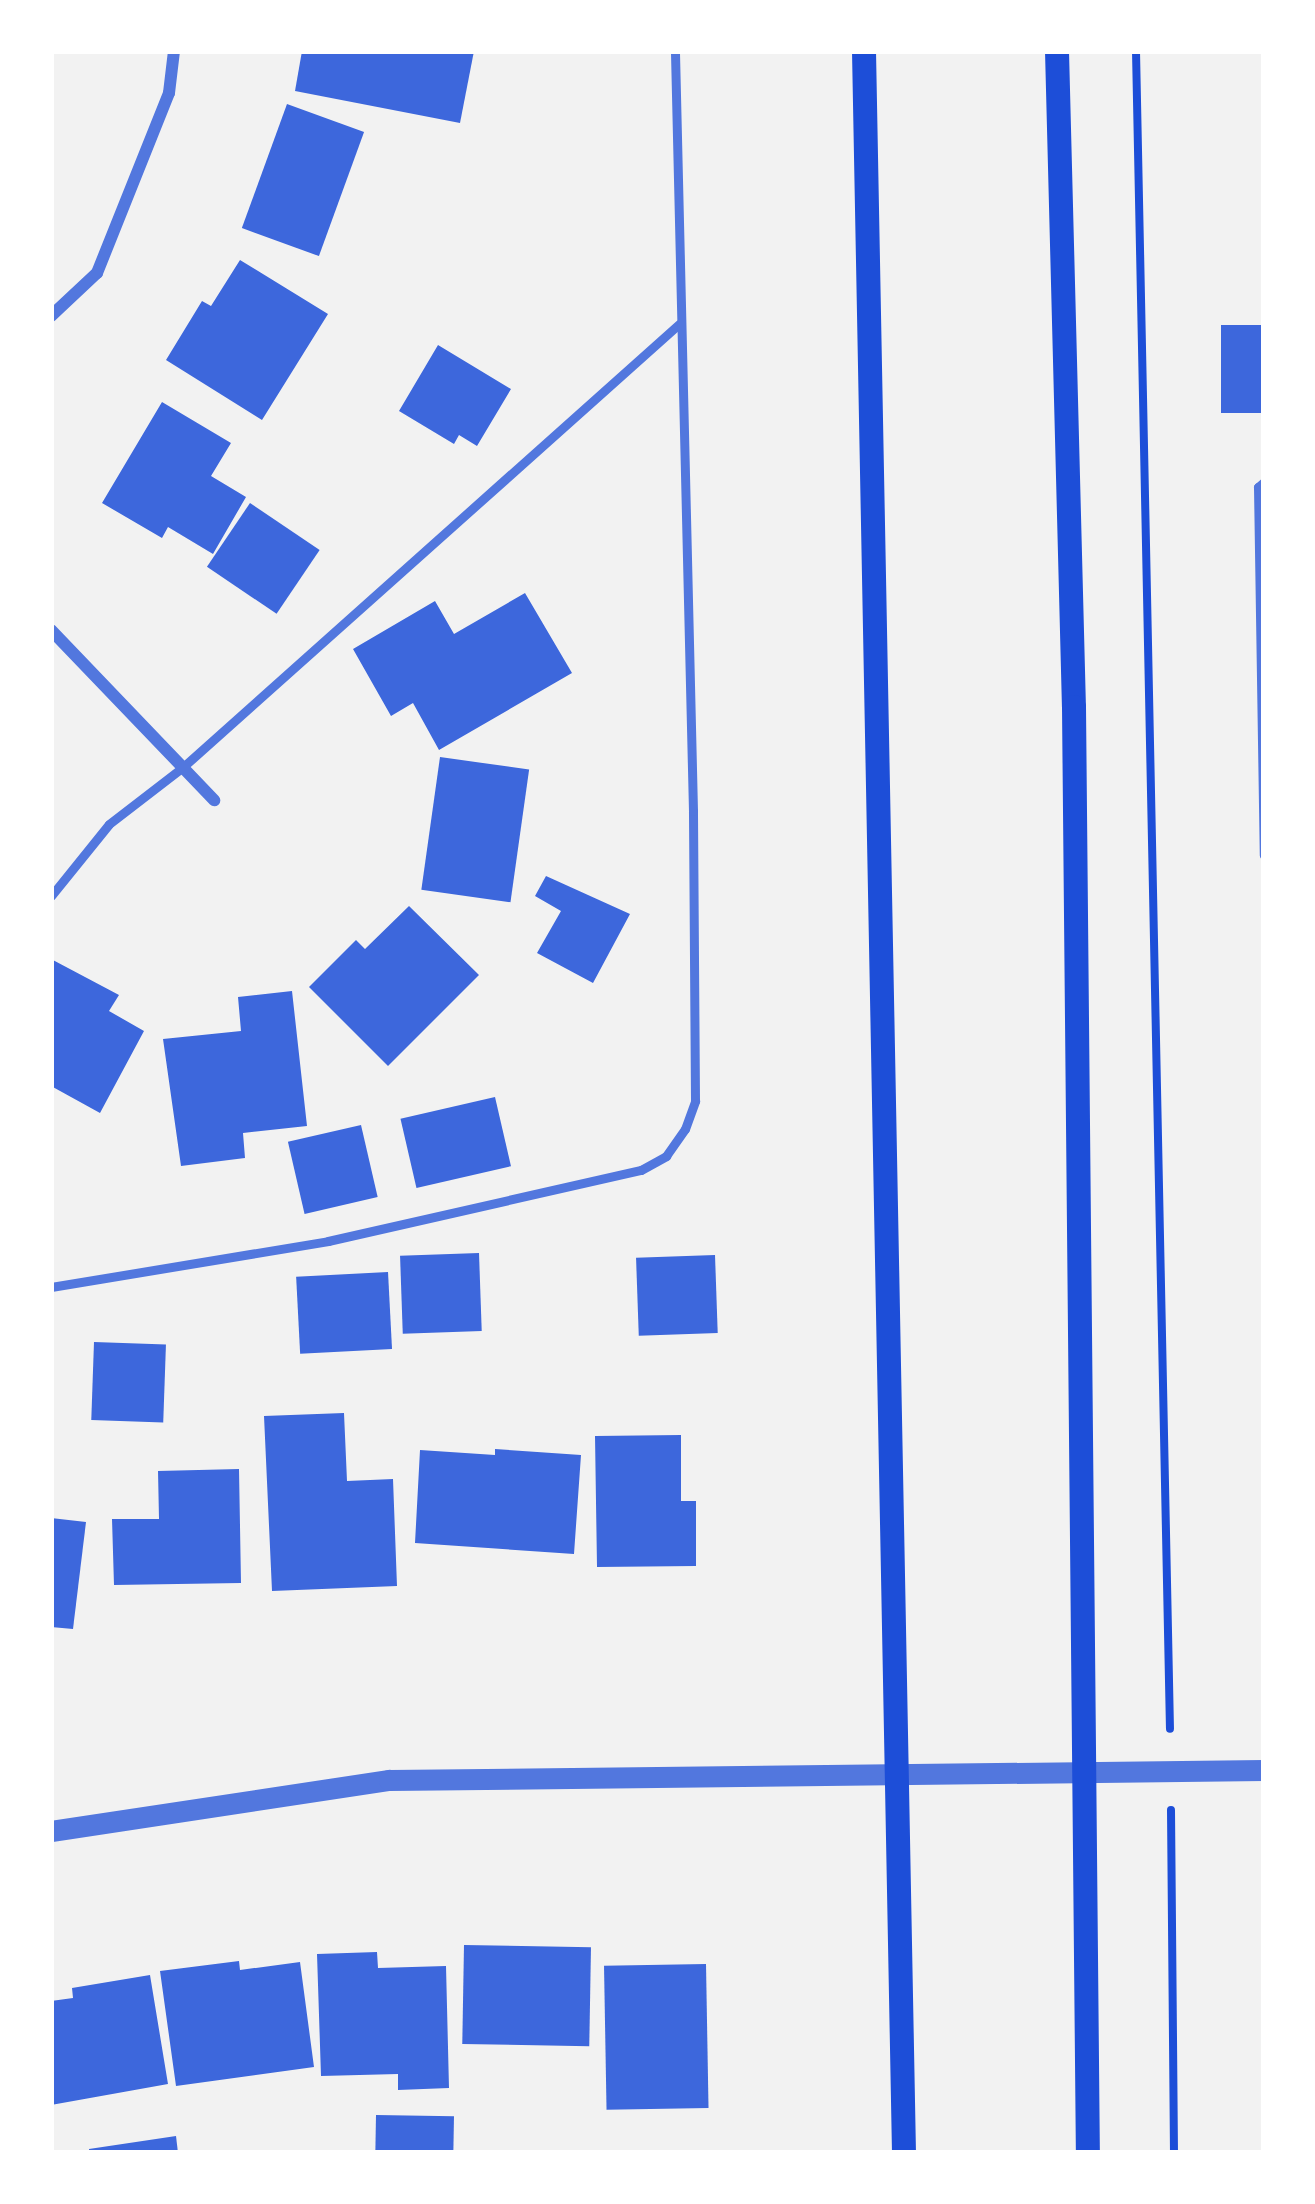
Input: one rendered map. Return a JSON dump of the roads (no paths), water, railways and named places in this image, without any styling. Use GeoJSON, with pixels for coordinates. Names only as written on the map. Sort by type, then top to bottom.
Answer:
{"type":"FeatureCollection","features":[{"type":"Feature","properties":{"kind":"main road"},"geometry":{"type":"LineString","coordinates":[[864,51],[904,2153]]}},
{"type":"Feature","properties":{"kind":"main road"},"geometry":{"type":"LineString","coordinates":[[1057,51],[1074,706],[1088,2153]]}},
{"type":"Feature","properties":{"kind":"street"},"geometry":{"type":"LineString","coordinates":[[51,316],[98,273],[169,93],[175,51]]}},
{"type":"Feature","properties":{"kind":"street"},"geometry":{"type":"LineString","coordinates":[[51,630],[214,800]]}},
{"type":"Feature","properties":{"kind":"street"},"geometry":{"type":"LineString","coordinates":[[51,1831],[389,1780],[899,1769],[1264,1770]]}},
{"type":"Feature","properties":{"kind":"lane"},"geometry":{"type":"LineString","coordinates":[[51,1287],[351,1236],[641,1170],[677,1144],[694,1101],[675,51]]}},
{"type":"Feature","properties":{"kind":"lane"},"geometry":{"type":"LineString","coordinates":[[51,896],[109,824],[183,767],[679,324]]}},
{"type":"Feature","properties":{"kind":"lane"},"geometry":{"type":"LineString","coordinates":[[1264,482],[1264,855]]}}]}
